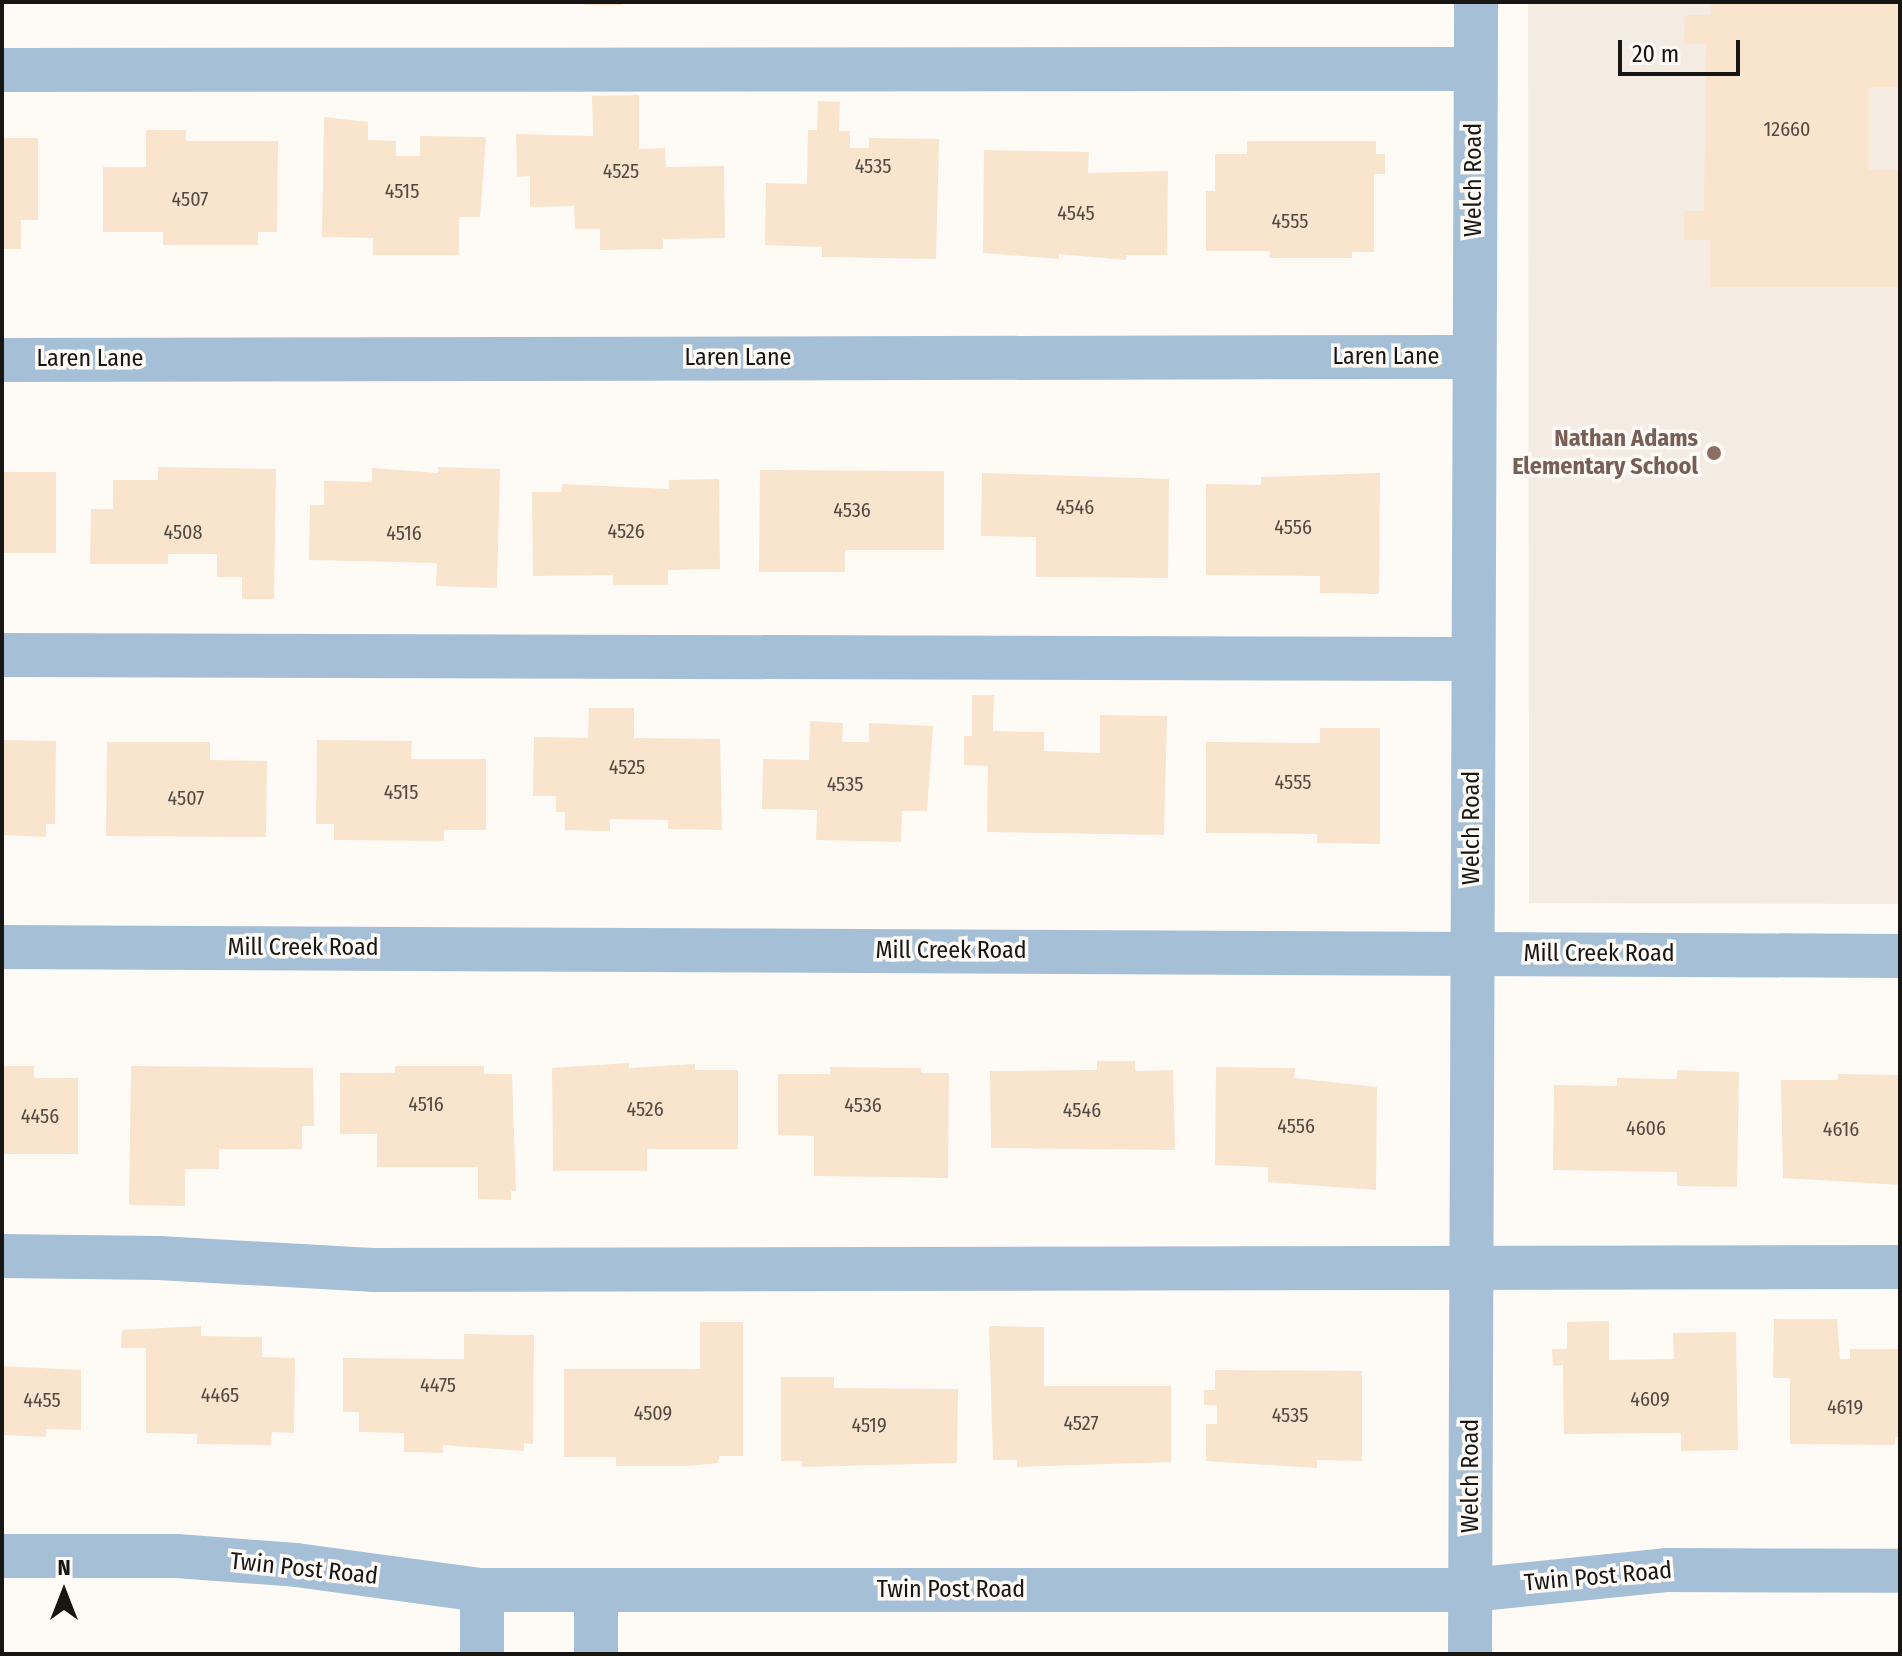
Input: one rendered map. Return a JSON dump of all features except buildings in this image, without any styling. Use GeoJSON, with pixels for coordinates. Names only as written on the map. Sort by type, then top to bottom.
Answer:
{"type":"FeatureCollection","features":[{"type":"Feature","properties":{"kind":"street","name":"Welch Road"},"geometry":{"type":"LineString","coordinates":[[1470,1654],[1476,2]]}},
{"type":"Feature","properties":{"kind":"street"},"geometry":{"type":"LineString","coordinates":[[2,70],[1475,69]]}},
{"type":"Feature","properties":{"kind":"street","name":"Laren Lane"},"geometry":{"type":"LineString","coordinates":[[2,360],[1474,357]]}},
{"type":"Feature","properties":{"kind":"street"},"geometry":{"type":"LineString","coordinates":[[2,655],[1473,659]]}},
{"type":"Feature","properties":{"kind":"street","name":"Mill Creek Road"},"geometry":{"type":"LineString","coordinates":[[2,947],[1900,956]]}},
{"type":"Feature","properties":{"kind":"street"},"geometry":{"type":"LineString","coordinates":[[2,1256],[159,1258],[372,1270],[1900,1267]]}},
{"type":"Feature","properties":{"kind":"street","name":"Twin Post Road"},"geometry":{"type":"LineString","coordinates":[[2,1556],[177,1556],[296,1565],[482,1590],[1470,1590],[1666,1570],[1900,1571]]}},
{"type":"Feature","properties":{"kind":"street"},"geometry":{"type":"LineString","coordinates":[[482,1590],[482,1654]]}},
{"type":"Feature","properties":{"kind":"street"},"geometry":{"type":"LineString","coordinates":[[596,1590],[596,1654]]}},
{"type":"Feature","properties":{"kind":"shaded area","name":"Nathan Adams Elementary School"},"geometry":{"type":"Polygon","coordinates":[[[1528,2],[1900,2],[1900,904],[1529,903],[1528,2]]]}},
{"type":"Feature","properties":{"kind":"place","name":"Nathan Adams Elementary School"},"geometry":{"type":"Point","coordinates":[1714,453]}}]}
